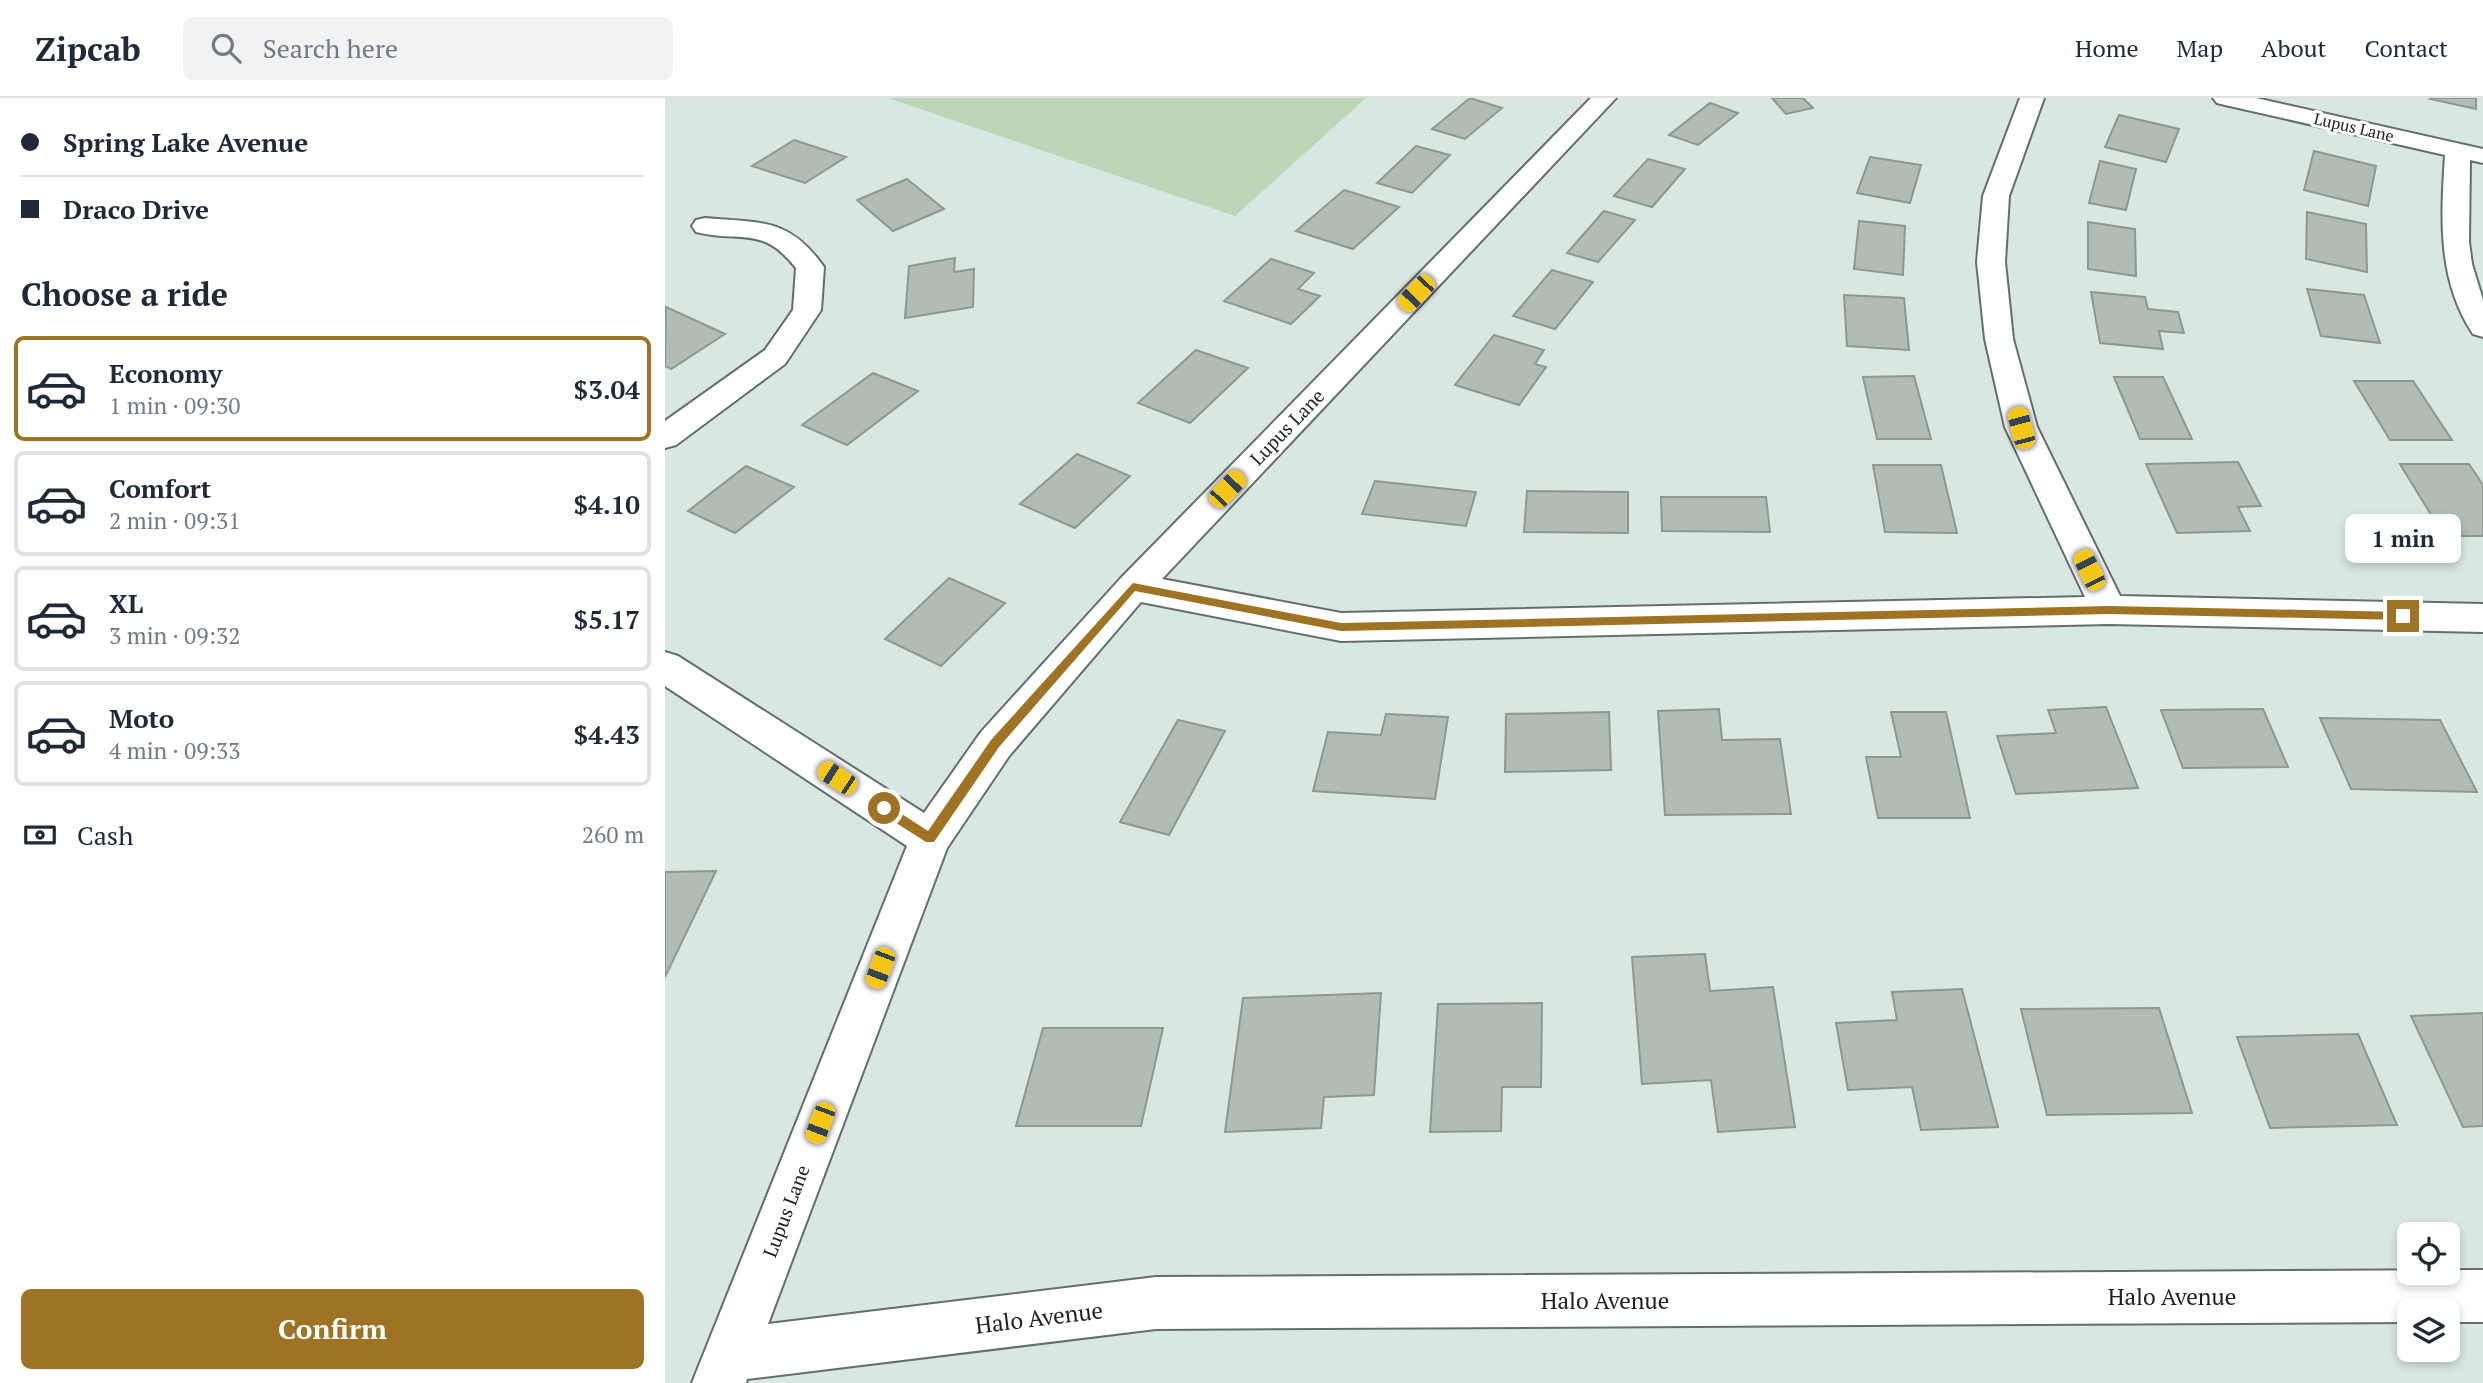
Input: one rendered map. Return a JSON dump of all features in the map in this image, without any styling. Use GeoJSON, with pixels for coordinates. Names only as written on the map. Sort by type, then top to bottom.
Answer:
{"type":"FeatureCollection","features":[{"type":"Feature","properties":{"kind":"street","name":"Lupus Lane"},"geometry":{"type":"LineString","coordinates":[[724,1369],[930,839],[995,744],[1133,587],[1604,98]]}},
{"type":"Feature","properties":{"kind":"street"},"geometry":{"type":"LineString","coordinates":[[2032,98],[1996,196],[1991,262],[1999,339],[2021,428],[2109,610]]}},
{"type":"Feature","properties":{"kind":"street","name":"Lupus Lane"},"geometry":{"type":"LineString","coordinates":[[2225,98],[2470,153]]}},
{"type":"Feature","properties":{"kind":"street"},"geometry":{"type":"LineString","coordinates":[[2470,153],[2455,227],[2459,271],[2465,295],[2483,328]]}},
{"type":"Feature","properties":{"kind":"street"},"geometry":{"type":"LineString","coordinates":[[665,437],[775,357],[807,310],[810,267],[790,243],[767,232],[705,226]]}},
{"type":"Feature","properties":{"kind":"street"},"geometry":{"type":"LineString","coordinates":[[1133,587],[1341,627],[2109,610],[2483,618]]}},
{"type":"Feature","properties":{"kind":"street"},"geometry":{"type":"LineString","coordinates":[[665,667],[930,839]]}},
{"type":"Feature","properties":{"kind":"street","name":"Halo Avenue"},"geometry":{"type":"LineString","coordinates":[[724,1369],[1156,1303],[2483,1296]]}},
{"type":"Feature","properties":{"kind":"green space"},"geometry":{"type":"Polygon","coordinates":[[[888,98],[1366,98],[1235,216],[888,98]]]}},
{"type":"Feature","properties":{"kind":"building"},"geometry":{"type":"Polygon","coordinates":[[[1470,98],[1502,108],[1465,139],[1432,129],[1470,98]]]}},
{"type":"Feature","properties":{"kind":"building"},"geometry":{"type":"Polygon","coordinates":[[[1772,98],[1803,98],[1813,108],[1786,114],[1772,98]]]}},
{"type":"Feature","properties":{"kind":"building"},"geometry":{"type":"Polygon","coordinates":[[[2476,98],[2476,109],[2430,99],[2476,98]]]}},
{"type":"Feature","properties":{"kind":"building"},"geometry":{"type":"Polygon","coordinates":[[[1710,103],[1738,113],[1698,145],[1669,135],[1710,103]]]}},
{"type":"Feature","properties":{"kind":"building"},"geometry":{"type":"Polygon","coordinates":[[[2119,115],[2179,129],[2166,162],[2105,147],[2119,115]]]}},
{"type":"Feature","properties":{"kind":"building"},"geometry":{"type":"Polygon","coordinates":[[[794,140],[846,157],[805,183],[752,166],[794,140]]]}},
{"type":"Feature","properties":{"kind":"building"},"geometry":{"type":"Polygon","coordinates":[[[1416,146],[1450,155],[1412,193],[1377,183],[1416,146]]]}},
{"type":"Feature","properties":{"kind":"building"},"geometry":{"type":"Polygon","coordinates":[[[2314,151],[2376,166],[2368,206],[2304,190],[2314,151]]]}},
{"type":"Feature","properties":{"kind":"building"},"geometry":{"type":"Polygon","coordinates":[[[1870,157],[1921,165],[1910,203],[1857,193],[1870,157]]]}},
{"type":"Feature","properties":{"kind":"building"},"geometry":{"type":"Polygon","coordinates":[[[1648,159],[1685,169],[1652,207],[1614,196],[1648,159]]]}},
{"type":"Feature","properties":{"kind":"building"},"geometry":{"type":"Polygon","coordinates":[[[2100,161],[2136,169],[2126,210],[2089,203],[2100,161]]]}},
{"type":"Feature","properties":{"kind":"building"},"geometry":{"type":"Polygon","coordinates":[[[907,179],[944,209],[893,231],[857,200],[907,179]]]}},
{"type":"Feature","properties":{"kind":"building"},"geometry":{"type":"Polygon","coordinates":[[[1344,190],[1399,207],[1353,249],[1296,231],[1344,190]]]}},
{"type":"Feature","properties":{"kind":"building"},"geometry":{"type":"Polygon","coordinates":[[[1604,211],[1635,220],[1598,262],[1567,253],[1604,211]]]}},
{"type":"Feature","properties":{"kind":"building"},"geometry":{"type":"Polygon","coordinates":[[[2307,212],[2366,224],[2367,272],[2306,259],[2307,212]]]}},
{"type":"Feature","properties":{"kind":"building"},"geometry":{"type":"Polygon","coordinates":[[[1859,221],[1905,226],[1903,275],[1854,269],[1859,221]]]}},
{"type":"Feature","properties":{"kind":"building"},"geometry":{"type":"Polygon","coordinates":[[[2088,222],[2135,229],[2136,276],[2088,269],[2088,222]]]}},
{"type":"Feature","properties":{"kind":"building"},"geometry":{"type":"Polygon","coordinates":[[[955,258],[954,272],[974,269],[973,307],[905,318],[909,266],[955,258]]]}},
{"type":"Feature","properties":{"kind":"building"},"geometry":{"type":"Polygon","coordinates":[[[1271,259],[1314,273],[1298,289],[1320,296],[1291,324],[1224,301],[1271,259]]]}},
{"type":"Feature","properties":{"kind":"building"},"geometry":{"type":"Polygon","coordinates":[[[1552,270],[1593,282],[1555,329],[1513,316],[1552,270]]]}},
{"type":"Feature","properties":{"kind":"building"},"geometry":{"type":"Polygon","coordinates":[[[2307,289],[2364,295],[2380,343],[2321,336],[2307,289]]]}},
{"type":"Feature","properties":{"kind":"building"},"geometry":{"type":"Polygon","coordinates":[[[2091,292],[2145,297],[2148,309],[2178,312],[2184,333],[2159,331],[2163,349],[2100,343],[2091,292]]]}},
{"type":"Feature","properties":{"kind":"building"},"geometry":{"type":"Polygon","coordinates":[[[1844,295],[1904,298],[1909,350],[1847,346],[1844,295]]]}},
{"type":"Feature","properties":{"kind":"building"},"geometry":{"type":"Polygon","coordinates":[[[666,307],[725,334],[671,369],[665,366],[666,307]]]}},
{"type":"Feature","properties":{"kind":"building"},"geometry":{"type":"Polygon","coordinates":[[[1494,335],[1544,350],[1535,364],[1546,367],[1519,405],[1455,385],[1494,335]]]}},
{"type":"Feature","properties":{"kind":"building"},"geometry":{"type":"Polygon","coordinates":[[[1196,350],[1248,368],[1190,423],[1138,403],[1196,350]]]}},
{"type":"Feature","properties":{"kind":"building"},"geometry":{"type":"Polygon","coordinates":[[[873,373],[918,391],[847,445],[802,425],[873,373]]]}},
{"type":"Feature","properties":{"kind":"building"},"geometry":{"type":"Polygon","coordinates":[[[1914,376],[1931,439],[1877,439],[1863,377],[1914,376]]]}},
{"type":"Feature","properties":{"kind":"building"},"geometry":{"type":"Polygon","coordinates":[[[2114,377],[2163,377],[2192,439],[2140,439],[2114,377]]]}},
{"type":"Feature","properties":{"kind":"building"},"geometry":{"type":"Polygon","coordinates":[[[2354,381],[2413,381],[2452,440],[2390,440],[2354,381]]]}},
{"type":"Feature","properties":{"kind":"building"},"geometry":{"type":"Polygon","coordinates":[[[1077,454],[1130,476],[1075,528],[1020,504],[1077,454]]]}},
{"type":"Feature","properties":{"kind":"building"},"geometry":{"type":"Polygon","coordinates":[[[2238,462],[2261,506],[2238,507],[2250,531],[2177,533],[2146,464],[2238,462]]]}},
{"type":"Feature","properties":{"kind":"building"},"geometry":{"type":"Polygon","coordinates":[[[2400,464],[2469,464],[2483,485],[2483,536],[2444,536],[2400,464]]]}},
{"type":"Feature","properties":{"kind":"building"},"geometry":{"type":"Polygon","coordinates":[[[1873,465],[1941,465],[1957,533],[1885,532],[1873,465]]]}},
{"type":"Feature","properties":{"kind":"building"},"geometry":{"type":"Polygon","coordinates":[[[746,466],[794,487],[735,533],[688,511],[746,466]]]}},
{"type":"Feature","properties":{"kind":"building"},"geometry":{"type":"Polygon","coordinates":[[[1375,481],[1476,492],[1466,526],[1362,514],[1375,481]]]}},
{"type":"Feature","properties":{"kind":"building"},"geometry":{"type":"Polygon","coordinates":[[[1527,491],[1628,492],[1628,533],[1524,532],[1527,491]]]}},
{"type":"Feature","properties":{"kind":"building"},"geometry":{"type":"Polygon","coordinates":[[[1661,497],[1766,497],[1770,532],[1662,531],[1661,497]]]}},
{"type":"Feature","properties":{"kind":"building"},"geometry":{"type":"Polygon","coordinates":[[[949,578],[1005,603],[941,666],[885,639],[949,578]]]}},
{"type":"Feature","properties":{"kind":"building"},"geometry":{"type":"Polygon","coordinates":[[[2106,707],[2138,788],[2016,794],[1997,736],[2056,733],[2048,710],[2106,707]]]}},
{"type":"Feature","properties":{"kind":"building"},"geometry":{"type":"Polygon","coordinates":[[[1719,709],[1722,740],[1780,739],[1791,814],[1665,815],[1658,711],[1719,709]]]}},
{"type":"Feature","properties":{"kind":"building"},"geometry":{"type":"Polygon","coordinates":[[[2263,709],[2288,767],[2183,768],[2161,710],[2263,709]]]}},
{"type":"Feature","properties":{"kind":"building"},"geometry":{"type":"Polygon","coordinates":[[[1609,712],[1611,770],[1505,772],[1506,714],[1609,712]]]}},
{"type":"Feature","properties":{"kind":"building"},"geometry":{"type":"Polygon","coordinates":[[[1891,712],[1946,712],[1970,818],[1878,818],[1866,757],[1901,757],[1891,712]]]}},
{"type":"Feature","properties":{"kind":"building"},"geometry":{"type":"Polygon","coordinates":[[[1386,714],[1448,717],[1435,799],[1313,791],[1328,732],[1381,735],[1386,714]]]}},
{"type":"Feature","properties":{"kind":"building"},"geometry":{"type":"Polygon","coordinates":[[[2320,718],[2440,720],[2477,792],[2351,789],[2320,718]]]}},
{"type":"Feature","properties":{"kind":"building"},"geometry":{"type":"Polygon","coordinates":[[[1178,720],[1225,731],[1169,835],[1120,822],[1178,720]]]}},
{"type":"Feature","properties":{"kind":"building"},"geometry":{"type":"Polygon","coordinates":[[[716,871],[665,977],[665,872],[716,871]]]}},
{"type":"Feature","properties":{"kind":"building"},"geometry":{"type":"Polygon","coordinates":[[[1705,954],[1710,991],[1773,987],[1795,1127],[1718,1132],[1711,1080],[1642,1084],[1632,957],[1705,954]]]}},
{"type":"Feature","properties":{"kind":"building"},"geometry":{"type":"Polygon","coordinates":[[[1962,989],[1998,1127],[1921,1130],[1912,1087],[1848,1090],[1836,1023],[1897,1020],[1892,992],[1962,989]]]}},
{"type":"Feature","properties":{"kind":"building"},"geometry":{"type":"Polygon","coordinates":[[[1381,993],[1374,1095],[1324,1097],[1321,1128],[1225,1132],[1243,998],[1381,993]]]}},
{"type":"Feature","properties":{"kind":"building"},"geometry":{"type":"Polygon","coordinates":[[[1542,1003],[1541,1087],[1502,1087],[1501,1131],[1430,1132],[1438,1004],[1542,1003]]]}},
{"type":"Feature","properties":{"kind":"building"},"geometry":{"type":"Polygon","coordinates":[[[2159,1008],[2192,1113],[2047,1115],[2021,1009],[2159,1008]]]}},
{"type":"Feature","properties":{"kind":"building"},"geometry":{"type":"Polygon","coordinates":[[[2483,1013],[2483,1126],[2463,1127],[2411,1016],[2483,1013]]]}},
{"type":"Feature","properties":{"kind":"building"},"geometry":{"type":"Polygon","coordinates":[[[1043,1028],[1163,1028],[1141,1126],[1016,1126],[1043,1028]]]}},
{"type":"Feature","properties":{"kind":"building"},"geometry":{"type":"Polygon","coordinates":[[[2358,1034],[2397,1125],[2270,1128],[2237,1037],[2358,1034]]]}},
{"type":"Feature","properties":{"kind":"route"},"geometry":{"type":"LineString","coordinates":[[884,808],[930,839],[995,744],[1133,587],[1341,627],[2109,610],[2403,616]]}}]}
